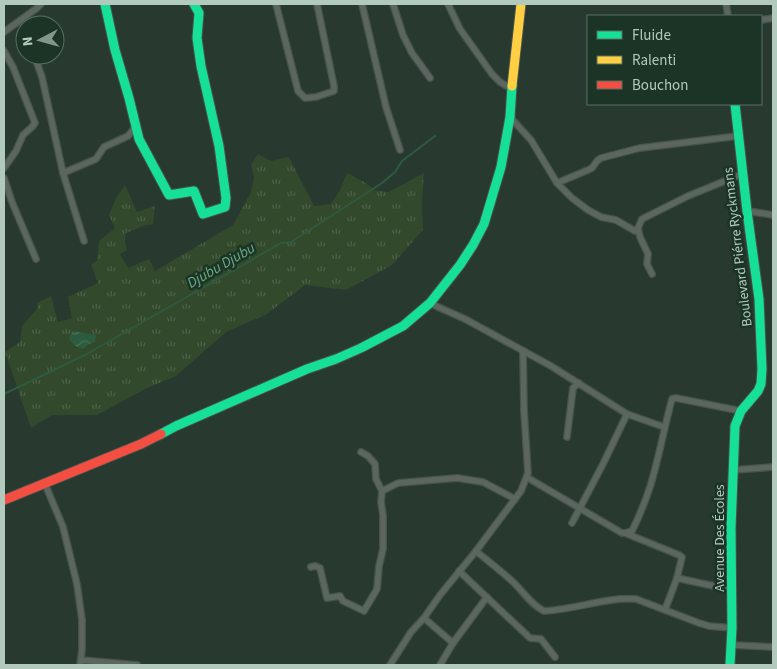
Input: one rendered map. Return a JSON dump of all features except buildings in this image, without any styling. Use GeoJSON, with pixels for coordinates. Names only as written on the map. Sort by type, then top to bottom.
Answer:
{"type":"FeatureCollection","features":[{"type":"Feature","properties":{"kind":"street"},"geometry":{"type":"LineString","coordinates":[[27,15],[41,4]]}},
{"type":"Feature","properties":{"kind":"street"},"geometry":{"type":"LineString","coordinates":[[105,4],[115,50],[139,139],[170,195],[194,191],[203,214],[225,207],[226,198],[219,146],[201,66],[197,38],[199,13],[194,4]]}},
{"type":"Feature","properties":{"kind":"street"},"geometry":{"type":"LineString","coordinates":[[276,4],[298,91],[305,98],[316,97],[334,91],[317,4]]}},
{"type":"Feature","properties":{"kind":"street"},"geometry":{"type":"LineString","coordinates":[[362,4],[386,106],[400,150]]}},
{"type":"Feature","properties":{"kind":"street"},"geometry":{"type":"LineString","coordinates":[[393,4],[403,35],[412,53],[430,78]]}},
{"type":"Feature","properties":{"kind":"street"},"geometry":{"type":"LineString","coordinates":[[448,4],[460,29],[492,74],[500,82],[512,89]]}},
{"type":"Feature","properties":{"kind":"street"},"geometry":{"type":"LineString","coordinates":[[4,500],[141,444],[176,426],[307,369],[361,348],[403,326],[430,302],[460,266],[473,245],[484,224],[494,196],[510,117],[520,4]]}},
{"type":"Feature","properties":{"kind":"street"},"geometry":{"type":"LineString","coordinates":[[4,32],[15,24]]}},
{"type":"Feature","properties":{"kind":"street"},"geometry":{"type":"LineString","coordinates":[[4,51],[13,67],[35,123],[23,135],[16,151],[4,168]]}},
{"type":"Feature","properties":{"kind":"street"},"geometry":{"type":"LineString","coordinates":[[38,65],[42,77],[62,173],[84,241]]}},
{"type":"Feature","properties":{"kind":"street","name":"Boulevard Piérre Ryckmans"},"geometry":{"type":"LineString","coordinates":[[735,105],[742,174],[760,299],[762,369],[761,384],[758,391],[741,412]]}},
{"type":"Feature","properties":{"kind":"street"},"geometry":{"type":"LineString","coordinates":[[510,117],[531,140],[557,183],[572,198],[601,217],[616,220],[635,231],[638,228]]}},
{"type":"Feature","properties":{"kind":"street"},"geometry":{"type":"LineString","coordinates":[[62,173],[96,158],[104,148],[128,136],[136,126]]}},
{"type":"Feature","properties":{"kind":"street"},"geometry":{"type":"LineString","coordinates":[[557,183],[592,168],[597,161],[606,157],[640,148],[738,136]]}},
{"type":"Feature","properties":{"kind":"street"},"geometry":{"type":"LineString","coordinates":[[652,274],[647,264],[648,254],[638,228],[642,219],[688,196],[742,174]]}},
{"type":"Feature","properties":{"kind":"street"},"geometry":{"type":"LineString","coordinates":[[4,183],[36,259]]}},
{"type":"Feature","properties":{"kind":"street"},"geometry":{"type":"LineString","coordinates":[[747,211],[773,216]]}},
{"type":"Feature","properties":{"kind":"street"},"geometry":{"type":"LineString","coordinates":[[430,302],[523,351],[579,383],[627,414],[664,427]]}},
{"type":"Feature","properties":{"kind":"street"},"geometry":{"type":"LineString","coordinates":[[390,665],[411,632],[476,551],[521,491],[528,478],[523,351]]}},
{"type":"Feature","properties":{"kind":"street"},"geometry":{"type":"LineString","coordinates":[[567,437],[573,388],[579,383]]}},
{"type":"Feature","properties":{"kind":"street"},"geometry":{"type":"LineString","coordinates":[[625,533],[632,531],[650,487],[672,399],[676,398],[741,412]]}},
{"type":"Feature","properties":{"kind":"street","name":"Avenue Des Écoles"},"geometry":{"type":"LineString","coordinates":[[730,665],[732,644],[731,528],[733,470],[735,426],[741,412]]}},
{"type":"Feature","properties":{"kind":"street"},"geometry":{"type":"LineString","coordinates":[[572,523],[627,414]]}},
{"type":"Feature","properties":{"kind":"street"},"geometry":{"type":"LineString","coordinates":[[311,568],[315,566],[320,568],[327,598],[340,596],[343,601],[364,611],[377,589],[383,549],[382,491],[376,479],[375,464],[368,456],[361,452]]}},
{"type":"Feature","properties":{"kind":"street"},"geometry":{"type":"LineString","coordinates":[[733,470],[773,468]]}},
{"type":"Feature","properties":{"kind":"street"},"geometry":{"type":"LineString","coordinates":[[382,491],[398,483],[457,478],[483,482],[515,499]]}},
{"type":"Feature","properties":{"kind":"street"},"geometry":{"type":"LineString","coordinates":[[528,478],[622,533],[680,556],[682,559],[677,578],[665,610]]}},
{"type":"Feature","properties":{"kind":"street"},"geometry":{"type":"LineString","coordinates":[[45,484],[63,527],[77,584],[82,620],[80,663],[138,665]]}},
{"type":"Feature","properties":{"kind":"street"},"geometry":{"type":"LineString","coordinates":[[476,551],[512,581],[539,609],[544,611],[625,598],[636,599],[709,626],[732,628]]}},
{"type":"Feature","properties":{"kind":"street"},"geometry":{"type":"LineString","coordinates":[[459,571],[530,638],[541,639],[555,657]]}},
{"type":"Feature","properties":{"kind":"street"},"geometry":{"type":"LineString","coordinates":[[677,578],[732,590]]}},
{"type":"Feature","properties":{"kind":"street"},"geometry":{"type":"LineString","coordinates":[[440,665],[453,643],[488,597]]}},
{"type":"Feature","properties":{"kind":"street"},"geometry":{"type":"LineString","coordinates":[[424,618],[453,643]]}},
{"type":"Feature","properties":{"kind":"street"},"geometry":{"type":"LineString","coordinates":[[732,644],[773,647]]}},
{"type":"Feature","properties":{"kind":"green space"},"geometry":{"type":"Polygon","coordinates":[[[258,154],[271,161],[289,157],[314,206],[331,204],[340,190],[347,173],[375,190],[389,192],[424,173],[423,230],[392,265],[346,290],[305,285],[267,314],[226,332],[176,376],[145,389],[97,415],[52,415],[31,428],[5,352],[20,342],[22,326],[37,309],[37,303],[51,296],[58,322],[72,318],[68,297],[98,283],[91,264],[97,261],[99,241],[115,228],[109,215],[116,198],[125,185],[137,212],[155,206],[153,224],[126,233],[125,242],[127,250],[120,254],[128,268],[149,259],[155,271],[233,225],[251,192],[254,178],[251,165],[258,154]]]}},
{"type":"Feature","properties":{"kind":"water"},"geometry":{"type":"Polygon","coordinates":[[[73,331],[96,335],[95,342],[83,349],[76,346],[69,337],[73,331]]]}},
{"type":"Feature","properties":{"kind":"waterway","name":"Djubu Djubu"},"geometry":{"type":"LineString","coordinates":[[4,394],[85,355],[281,243],[291,242],[382,183],[395,172],[402,161],[435,136]]}},
{"type":"Feature","properties":{"kind":"traffic: fast"},"geometry":{"type":"LineString","coordinates":[[105,4],[115,50],[139,139],[169,195],[194,191],[203,214],[225,207],[226,198],[219,146],[201,66],[197,38],[199,13],[194,4]]}},
{"type":"Feature","properties":{"kind":"traffic: fast"},"geometry":{"type":"LineString","coordinates":[[161,434],[307,369],[361,348],[403,326],[430,303],[460,265],[484,224],[501,167],[510,117],[512,86]]}},
{"type":"Feature","properties":{"kind":"traffic: fast"},"geometry":{"type":"LineString","coordinates":[[730,665],[732,628],[731,528],[735,426],[741,411],[758,391],[761,384],[762,369],[759,299],[735,105]]}},
{"type":"Feature","properties":{"kind":"traffic: slow"},"geometry":{"type":"LineString","coordinates":[[512,86],[521,4]]}},
{"type":"Feature","properties":{"kind":"traffic: jam"},"geometry":{"type":"LineString","coordinates":[[4,500],[161,434]]}}]}
